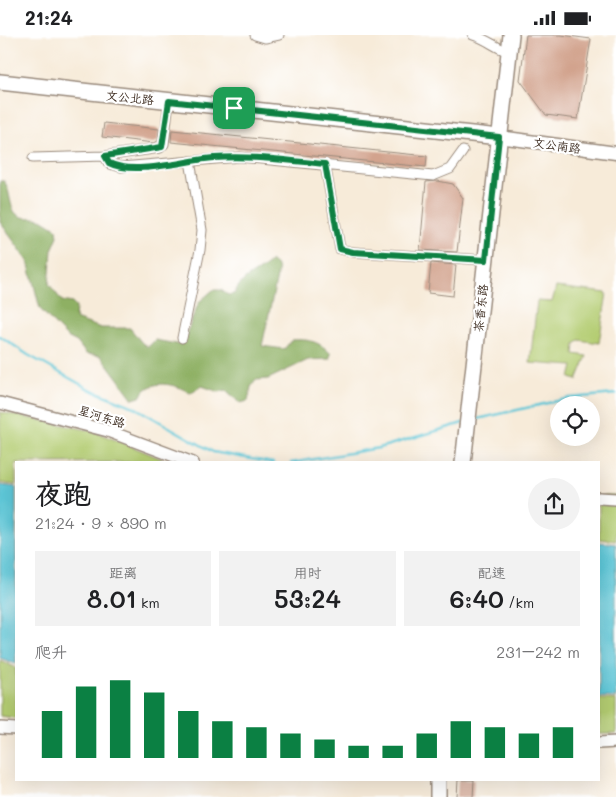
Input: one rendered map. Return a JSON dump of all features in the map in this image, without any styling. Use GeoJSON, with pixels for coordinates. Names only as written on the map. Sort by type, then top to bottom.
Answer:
{"type":"FeatureCollection","features":[{"type":"Feature","properties":{"kind":"main road","name":"茶香东路"},"geometry":{"type":"LineString","coordinates":[[463,461],[512,35]]}},
{"type":"Feature","properties":{"kind":"main road","name":"文公北路"},"geometry":{"type":"LineString","coordinates":[[0,82],[499,137]]}},
{"type":"Feature","properties":{"kind":"main road","name":"文公南路"},"geometry":{"type":"LineString","coordinates":[[499,137],[616,153]]}},
{"type":"Feature","properties":{"kind":"main road"},"geometry":{"type":"LineString","coordinates":[[438,781],[438,797]]}},
{"type":"Feature","properties":{"kind":"street"},"geometry":{"type":"LineString","coordinates":[[255,35],[265,38],[279,35]]}},
{"type":"Feature","properties":{"kind":"street"},"geometry":{"type":"LineString","coordinates":[[474,35],[484,38],[498,48],[509,52]]}},
{"type":"Feature","properties":{"kind":"street"},"geometry":{"type":"LineString","coordinates":[[33,158],[105,156],[162,147],[169,101]]}},
{"type":"Feature","properties":{"kind":"street"},"geometry":{"type":"LineString","coordinates":[[105,156],[109,163],[121,167],[240,157],[433,176],[450,169],[463,151]]}},
{"type":"Feature","properties":{"kind":"street"},"geometry":{"type":"LineString","coordinates":[[182,338],[200,250],[202,230],[190,161]]}},
{"type":"Feature","properties":{"kind":"street"},"geometry":{"type":"LineString","coordinates":[[325,164],[340,249],[353,252],[486,260]]}},
{"type":"Feature","properties":{"kind":"street","name":"星河东路"},"geometry":{"type":"LineString","coordinates":[[0,403],[108,431],[188,461]]}},
{"type":"Feature","properties":{"kind":"street"},"geometry":{"type":"LineString","coordinates":[[600,498],[616,499]]}},
{"type":"Feature","properties":{"kind":"street"},"geometry":{"type":"LineString","coordinates":[[0,728],[15,729]]}},
{"type":"Feature","properties":{"kind":"street"},"geometry":{"type":"LineString","coordinates":[[600,743],[616,742]]}},
{"type":"Feature","properties":{"kind":"green space"},"geometry":{"type":"Polygon","coordinates":[[[0,181],[4,181],[6,184],[12,207],[17,214],[43,220],[57,229],[58,236],[52,250],[49,284],[62,301],[72,303],[76,307],[75,319],[101,328],[130,328],[142,343],[148,347],[155,340],[182,345],[199,302],[213,290],[221,290],[228,295],[234,294],[246,278],[271,261],[277,266],[278,272],[262,346],[284,349],[292,340],[304,340],[318,344],[327,350],[331,354],[329,359],[308,360],[268,379],[256,380],[251,387],[248,401],[240,403],[226,390],[219,392],[202,386],[190,393],[177,387],[163,384],[150,387],[140,397],[133,399],[101,356],[86,354],[77,342],[67,337],[40,309],[28,261],[0,222],[0,181]]]}},
{"type":"Feature","properties":{"kind":"green space"},"geometry":{"type":"Polygon","coordinates":[[[556,287],[607,293],[599,343],[579,340],[575,344],[574,354],[587,356],[577,380],[570,378],[573,366],[530,363],[537,301],[552,302],[556,287]]]}},
{"type":"Feature","properties":{"kind":"green space"},"geometry":{"type":"Polygon","coordinates":[[[0,412],[93,431],[168,461],[15,461],[15,485],[0,483],[0,412]]]}},
{"type":"Feature","properties":{"kind":"green space"},"geometry":{"type":"Polygon","coordinates":[[[600,496],[616,496],[616,541],[600,539],[600,496]]]}},
{"type":"Feature","properties":{"kind":"green space"},"geometry":{"type":"Polygon","coordinates":[[[0,660],[15,668],[15,718],[0,716],[0,660]]]}},
{"type":"Feature","properties":{"kind":"green space"},"geometry":{"type":"Polygon","coordinates":[[[600,699],[616,700],[616,734],[600,734],[600,699]]]}},
{"type":"Feature","properties":{"kind":"water"},"geometry":{"type":"Polygon","coordinates":[[[0,485],[15,487],[15,664],[0,658],[0,485]]]}},
{"type":"Feature","properties":{"kind":"water"},"geometry":{"type":"Polygon","coordinates":[[[600,542],[616,544],[616,698],[600,697],[600,542]]]}},
{"type":"Feature","properties":{"kind":"building"},"geometry":{"type":"Polygon","coordinates":[[[526,35],[561,35],[591,39],[578,119],[546,115],[520,80],[526,35]]]}},
{"type":"Feature","properties":{"kind":"building"},"geometry":{"type":"Polygon","coordinates":[[[104,123],[159,129],[158,141],[154,143],[102,137],[104,123]]]}},
{"type":"Feature","properties":{"kind":"building"},"geometry":{"type":"Polygon","coordinates":[[[172,130],[427,156],[426,167],[171,142],[172,130]]]}},
{"type":"Feature","properties":{"kind":"building"},"geometry":{"type":"Polygon","coordinates":[[[438,181],[453,184],[463,198],[457,252],[420,250],[426,182],[438,181]]]}},
{"type":"Feature","properties":{"kind":"building"},"geometry":{"type":"Polygon","coordinates":[[[431,263],[456,265],[453,296],[428,293],[431,263]]]}},
{"type":"Feature","properties":{"kind":"building"},"geometry":{"type":"Polygon","coordinates":[[[458,781],[474,781],[473,797],[457,797],[458,781]]]}},
{"type":"Feature","properties":{"kind":"waterway"},"geometry":{"type":"LineString","coordinates":[[0,336],[28,355],[89,389],[134,407],[213,452],[262,461]]}},
{"type":"Feature","properties":{"kind":"waterway"},"geometry":{"type":"LineString","coordinates":[[473,420],[570,398],[616,394]]}},
{"type":"Feature","properties":{"kind":"waterway"},"geometry":{"type":"LineString","coordinates":[[303,461],[379,448],[463,423]]}},
{"type":"Feature","properties":{"kind":"route"},"geometry":{"type":"LineString","coordinates":[[169,101],[234,108],[499,137],[486,260],[353,252],[340,249],[325,164],[240,157],[121,167],[109,163],[105,156],[160,149],[164,144],[169,101]]}}]}
